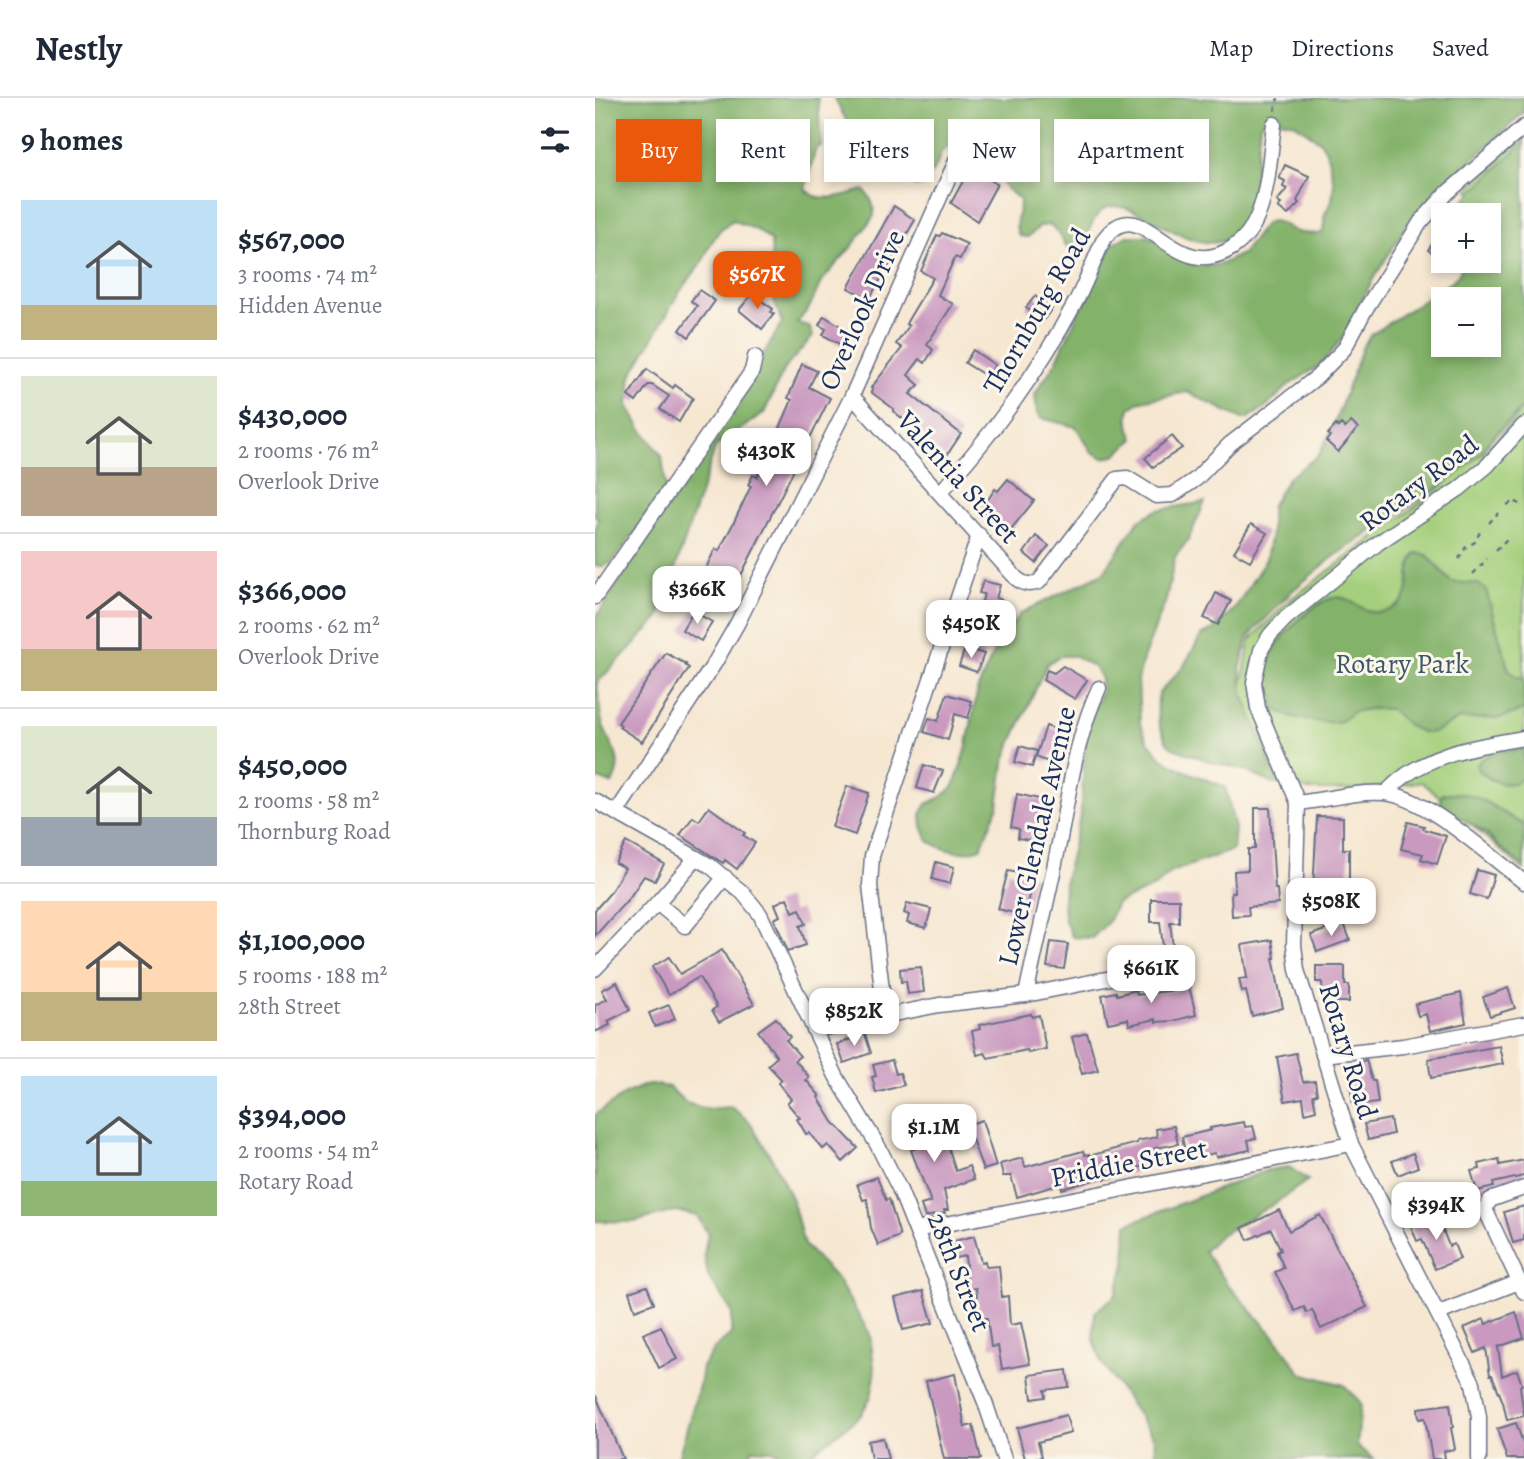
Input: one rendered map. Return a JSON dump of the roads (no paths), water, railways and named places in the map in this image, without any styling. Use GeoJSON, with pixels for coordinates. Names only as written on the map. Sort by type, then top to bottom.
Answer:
{"type":"FeatureCollection","features":[{"type":"Feature","properties":{"kind":"street","name":"Thornburg Road"},"geometry":{"type":"LineString","coordinates":[[940,493],[996,427],[1028,383],[1076,301],[1104,239],[1111,230],[1126,223],[1139,225],[1183,254],[1196,258],[1223,254],[1247,234],[1259,212],[1274,124]]}},
{"type":"Feature","properties":{"kind":"street","name":"Valentia Street"},"geometry":{"type":"LineString","coordinates":[[852,396],[1017,579],[1031,584],[1045,575],[1117,479],[1127,478],[1156,496],[1173,495],[1196,479],[1230,444],[1317,377],[1344,349],[1372,298],[1427,214],[1463,178],[1524,127]]}},
{"type":"Feature","properties":{"kind":"street","name":"Overlook Drive"},"geometry":{"type":"LineString","coordinates":[[616,813],[731,635],[852,396],[948,179]]}},
{"type":"Feature","properties":{"kind":"street"},"geometry":{"type":"LineString","coordinates":[[595,597],[746,380],[752,371],[755,357]]}},
{"type":"Feature","properties":{"kind":"street","name":"Rotary Road"},"geometry":{"type":"LineString","coordinates":[[1479,1459],[1479,1417],[1475,1391],[1439,1313],[1351,1144],[1294,955],[1298,803],[1263,722],[1255,695],[1255,667],[1269,635],[1286,618],[1369,551],[1459,489],[1487,466],[1524,425]]}},
{"type":"Feature","properties":{"kind":"street"},"geometry":{"type":"LineString","coordinates":[[885,1016],[870,885],[872,856],[979,535]]}},
{"type":"Feature","properties":{"kind":"street","name":"Lower Glendale Avenue"},"geometry":{"type":"LineString","coordinates":[[1026,995],[1076,750],[1081,730],[1099,688]]}},
{"type":"Feature","properties":{"kind":"street"},"geometry":{"type":"LineString","coordinates":[[1386,793],[1420,766],[1455,752],[1524,738]]}},
{"type":"Feature","properties":{"kind":"street"},"geometry":{"type":"LineString","coordinates":[[1298,803],[1361,793],[1386,793],[1403,797],[1447,823],[1524,882]]}},
{"type":"Feature","properties":{"kind":"street","name":"28th Street"},"geometry":{"type":"LineString","coordinates":[[595,802],[725,877],[743,893],[759,914],[836,1076],[890,1167],[985,1402],[1004,1459]]}},
{"type":"Feature","properties":{"kind":"street"},"geometry":{"type":"LineString","coordinates":[[595,969],[696,858]]}},
{"type":"Feature","properties":{"kind":"street"},"geometry":{"type":"LineString","coordinates":[[657,903],[685,926],[725,877]]}},
{"type":"Feature","properties":{"kind":"street"},"geometry":{"type":"LineString","coordinates":[[814,1030],[939,1005],[1026,995],[1181,964]]}},
{"type":"Feature","properties":{"kind":"street"},"geometry":{"type":"LineString","coordinates":[[1323,1055],[1403,1046],[1524,1024]]}},
{"type":"Feature","properties":{"kind":"street","name":"Priddie Street"},"geometry":{"type":"LineString","coordinates":[[916,1230],[1351,1144]]}},
{"type":"Feature","properties":{"kind":"street"},"geometry":{"type":"LineString","coordinates":[[1439,1313],[1521,1287],[1486,1214],[1487,1204],[1497,1197],[1524,1188]]}},
{"type":"Feature","properties":{"kind":"park label","name":"Rotary Park"},"geometry":{"type":"Point","coordinates":[1402,664]}}]}
